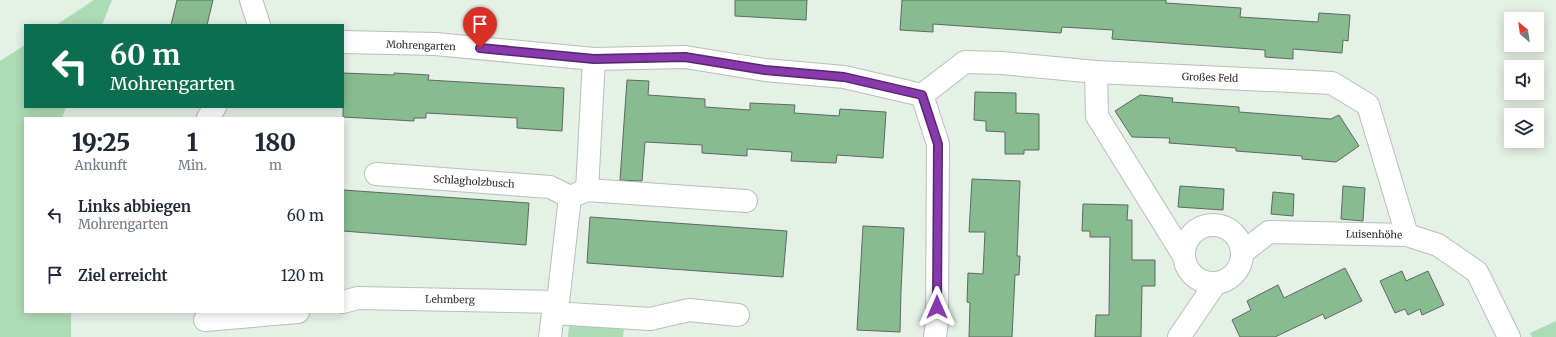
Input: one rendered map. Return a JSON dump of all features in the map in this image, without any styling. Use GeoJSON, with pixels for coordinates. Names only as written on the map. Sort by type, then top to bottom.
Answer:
{"type":"FeatureCollection","features":[{"type":"Feature","properties":{"kind":"street"},"geometry":{"type":"LineString","coordinates":[[251,0],[259,24]]}},
{"type":"Feature","properties":{"kind":"street","name":"Mohrengarten"},"geometry":{"type":"LineString","coordinates":[[344,42],[435,44],[594,59],[685,57],[765,70],[844,77],[922,95]]}},
{"type":"Feature","properties":{"kind":"street"},"geometry":{"type":"LineString","coordinates":[[550,337],[578,193],[594,59]]}},
{"type":"Feature","properties":{"kind":"street","name":"Großes Feld"},"geometry":{"type":"LineString","coordinates":[[922,95],[965,62],[1002,63],[1096,72],[1332,83],[1368,106],[1407,235]]}},
{"type":"Feature","properties":{"kind":"street"},"geometry":{"type":"LineString","coordinates":[[1096,72],[1097,116],[1184,256],[1187,267],[1194,276],[1204,282],[1215,284],[1227,281],[1236,273],[1242,263],[1243,252],[1240,241],[1233,232],[1223,226],[1211,224],[1200,228],[1191,235],[1185,245],[1184,256]]}},
{"type":"Feature","properties":{"kind":"street"},"geometry":{"type":"LineString","coordinates":[[922,95],[938,144],[937,321],[935,337]]}},
{"type":"Feature","properties":{"kind":"street"},"geometry":{"type":"LineString","coordinates":[[209,117],[214,108]]}},
{"type":"Feature","properties":{"kind":"street","name":"Schlagholzbusch"},"geometry":{"type":"LineString","coordinates":[[376,174],[550,187],[578,193],[746,202]]}},
{"type":"Feature","properties":{"kind":"street","name":"Luisenhöhe"},"geometry":{"type":"LineString","coordinates":[[1243,252],[1269,232],[1407,235],[1438,245],[1477,272],[1509,337]]}},
{"type":"Feature","properties":{"kind":"street"},"geometry":{"type":"LineString","coordinates":[[1179,337],[1215,284]]}},
{"type":"Feature","properties":{"kind":"street","name":"Lehmberg"},"geometry":{"type":"LineString","coordinates":[[344,302],[358,298],[555,307]]}},
{"type":"Feature","properties":{"kind":"street"},"geometry":{"type":"LineString","coordinates":[[555,307],[650,319],[689,310],[738,314]]}},
{"type":"Feature","properties":{"kind":"street"},"geometry":{"type":"LineString","coordinates":[[205,323],[290,313]]}},
{"type":"Feature","properties":{"kind":"green space"},"geometry":{"type":"Polygon","coordinates":[[[94,0],[112,0],[102,24],[58,24],[94,0]]]}},
{"type":"Feature","properties":{"kind":"green space"},"geometry":{"type":"Polygon","coordinates":[[[24,46],[24,108],[66,108],[62,117],[24,117],[24,313],[71,313],[71,337],[0,337],[0,61],[24,46]]]}},
{"type":"Feature","properties":{"kind":"green space"},"geometry":{"type":"Polygon","coordinates":[[[1556,321],[1556,337],[1532,337],[1530,333],[1556,321]]]}},
{"type":"Feature","properties":{"kind":"green space"},"geometry":{"type":"Polygon","coordinates":[[[569,326],[624,328],[623,337],[568,337],[569,326]]]}},
{"type":"Feature","properties":{"kind":"building"},"geometry":{"type":"Polygon","coordinates":[[[177,0],[213,0],[207,24],[171,24],[177,0]]]}},
{"type":"Feature","properties":{"kind":"building"},"geometry":{"type":"Polygon","coordinates":[[[735,0],[807,0],[806,20],[735,16],[735,0]]]}},
{"type":"Feature","properties":{"kind":"building"},"geometry":{"type":"Polygon","coordinates":[[[902,0],[1166,0],[1166,3],[1241,8],[1240,17],[1318,22],[1319,13],[1350,15],[1348,41],[1343,40],[1342,53],[1293,49],[1293,59],[1265,57],[1265,50],[1112,39],[1113,30],[1062,27],[1061,33],[933,24],[933,32],[900,30],[902,0]]]}},
{"type":"Feature","properties":{"kind":"building"},"geometry":{"type":"Polygon","coordinates":[[[344,73],[429,75],[428,80],[564,88],[562,131],[517,128],[517,118],[426,113],[426,118],[414,118],[414,121],[343,117],[344,73]]]}},
{"type":"Feature","properties":{"kind":"building"},"geometry":{"type":"Polygon","coordinates":[[[627,80],[649,81],[648,95],[705,99],[705,107],[750,110],[750,103],[795,105],[794,113],[839,116],[840,109],[886,112],[883,158],[837,155],[836,163],[791,161],[792,152],[747,149],[747,156],[702,153],[702,145],[645,142],[642,181],[620,180],[627,80]]]}},
{"type":"Feature","properties":{"kind":"building"},"geometry":{"type":"Polygon","coordinates":[[[975,92],[1016,93],[1016,113],[1039,114],[1039,150],[1024,150],[1024,154],[1005,154],[1005,132],[986,131],[986,121],[974,120],[975,92]]]}},
{"type":"Feature","properties":{"kind":"building"},"geometry":{"type":"Polygon","coordinates":[[[1140,95],[1173,98],[1172,102],[1239,107],[1239,112],[1331,119],[1339,115],[1359,146],[1336,162],[1302,159],[1302,156],[1236,151],[1236,148],[1169,143],[1170,138],[1132,137],[1115,111],[1140,95]]]}},
{"type":"Feature","properties":{"kind":"building"},"geometry":{"type":"Polygon","coordinates":[[[972,179],[1020,181],[1017,256],[1020,256],[1019,275],[1015,275],[1012,337],[969,337],[970,303],[967,302],[968,273],[983,274],[985,232],[969,232],[972,179]]]}},
{"type":"Feature","properties":{"kind":"building"},"geometry":{"type":"Polygon","coordinates":[[[1180,186],[1224,189],[1223,210],[1178,207],[1180,186]]]}},
{"type":"Feature","properties":{"kind":"building"},"geometry":{"type":"Polygon","coordinates":[[[1343,186],[1365,188],[1363,221],[1341,219],[1343,186]]]}},
{"type":"Feature","properties":{"kind":"building"},"geometry":{"type":"Polygon","coordinates":[[[344,190],[529,203],[526,245],[344,231],[344,190]]]}},
{"type":"Feature","properties":{"kind":"building"},"geometry":{"type":"Polygon","coordinates":[[[1273,192],[1294,194],[1293,216],[1271,214],[1273,192]]]}},
{"type":"Feature","properties":{"kind":"building"},"geometry":{"type":"Polygon","coordinates":[[[1083,204],[1128,205],[1127,220],[1132,220],[1132,260],[1155,260],[1155,286],[1142,286],[1141,337],[1095,337],[1096,315],[1109,315],[1110,237],[1090,237],[1090,231],[1082,231],[1083,204]]]}},
{"type":"Feature","properties":{"kind":"building"},"geometry":{"type":"Polygon","coordinates":[[[590,217],[787,231],[783,277],[587,263],[590,217]]]}},
{"type":"Feature","properties":{"kind":"building"},"geometry":{"type":"Polygon","coordinates":[[[863,226],[904,228],[900,332],[857,330],[863,226]]]}},
{"type":"Feature","properties":{"kind":"building"},"geometry":{"type":"Polygon","coordinates":[[[1345,268],[1362,301],[1325,319],[1323,314],[1275,337],[1240,337],[1232,320],[1251,310],[1247,301],[1278,285],[1284,298],[1345,268]]]}},
{"type":"Feature","properties":{"kind":"building"},"geometry":{"type":"Polygon","coordinates":[[[1402,271],[1406,281],[1428,271],[1444,305],[1422,315],[1420,309],[1408,315],[1405,309],[1395,313],[1380,281],[1402,271]]]}},
{"type":"Feature","properties":{"kind":"route"},"geometry":{"type":"LineString","coordinates":[[480,48],[594,59],[685,57],[765,70],[844,77],[922,95],[938,144],[937,307]]}}]}
